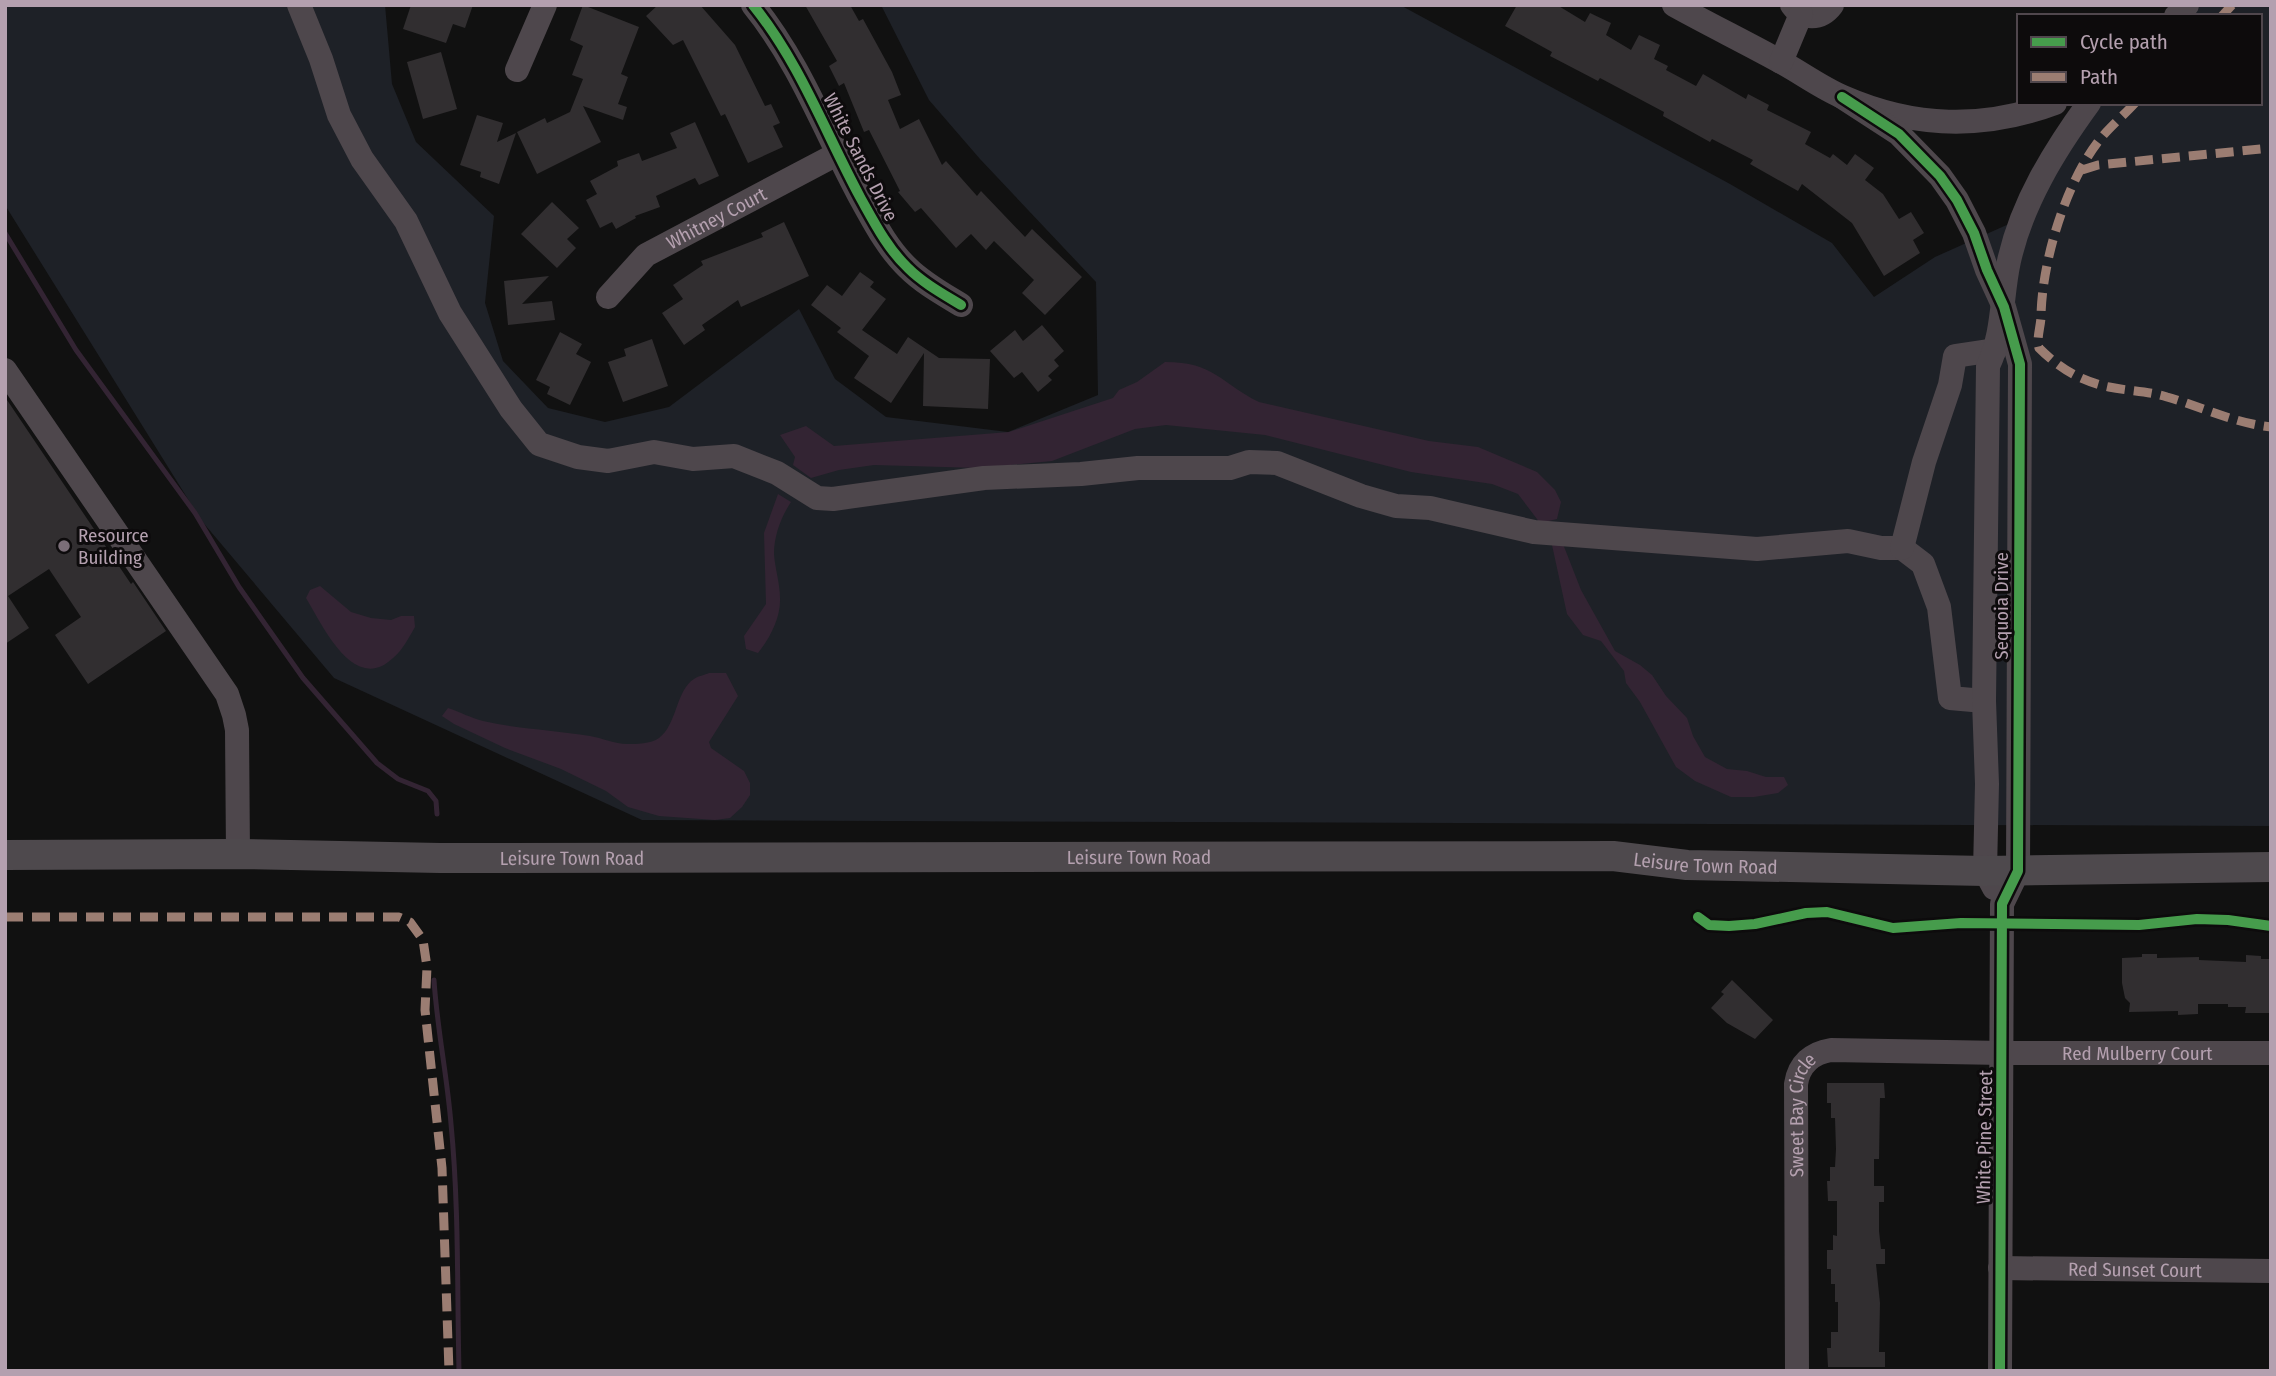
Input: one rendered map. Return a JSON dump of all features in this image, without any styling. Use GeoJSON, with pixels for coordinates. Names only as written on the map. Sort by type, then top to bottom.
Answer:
{"type":"FeatureCollection","features":[{"type":"Feature","properties":{"kind":"main road","name":"Leisure Town Road"},"geometry":{"type":"LineString","coordinates":[[5,855],[238,854],[440,859],[1614,856],[1687,865],[1984,871],[2271,867]]}},
{"type":"Feature","properties":{"kind":"street"},"geometry":{"type":"LineString","coordinates":[[299,5],[321,58],[340,115],[362,159],[406,221],[450,313],[511,409],[538,444],[578,457],[608,461],[654,452],[693,459],[734,456],[778,473],[817,498],[833,499],[984,478],[1082,474],[1138,468],[1230,468],[1249,462],[1277,463],[1361,496],[1396,506],[1430,508],[1534,532],[1756,549],[1848,541],[1881,548],[1902,548],[1923,564],[1939,607],[1950,698],[1984,701]]}},
{"type":"Feature","properties":{"kind":"street"},"geometry":{"type":"LineString","coordinates":[[517,70],[545,5]]}},
{"type":"Feature","properties":{"kind":"street","name":"White Sands Drive"},"geometry":{"type":"LineString","coordinates":[[753,5],[805,83],[837,154],[882,236],[908,268],[934,289],[961,305]]}},
{"type":"Feature","properties":{"kind":"street"},"geometry":{"type":"LineString","coordinates":[[1674,5],[1781,62],[1899,134],[1940,176],[1957,200],[1974,233],[2004,307]]}},
{"type":"Feature","properties":{"kind":"street"},"geometry":{"type":"LineString","coordinates":[[1781,62],[1797,10],[1816,17],[1832,5]]}},
{"type":"Feature","properties":{"kind":"street"},"geometry":{"type":"LineString","coordinates":[[1842,97],[1908,119],[1936,122],[1993,121],[2050,105]]}},
{"type":"Feature","properties":{"kind":"street","name":"Sequoia Drive"},"geometry":{"type":"LineString","coordinates":[[1984,871],[1987,784],[1984,701],[1988,366],[1995,351],[2004,307],[2009,262],[2027,208],[2060,142],[2088,105]]}},
{"type":"Feature","properties":{"kind":"street","name":"Whitney Court"},"geometry":{"type":"LineString","coordinates":[[608,297],[646,255],[837,154]]}},
{"type":"Feature","properties":{"kind":"street","name":"Sequoia Drive"},"geometry":{"type":"LineString","coordinates":[[2002,904],[2018,871],[2020,363],[2004,307]]}},
{"type":"Feature","properties":{"kind":"street"},"geometry":{"type":"LineString","coordinates":[[1902,548],[1924,462],[1950,385],[1955,356],[1995,351]]}},
{"type":"Feature","properties":{"kind":"street"},"geometry":{"type":"LineString","coordinates":[[5,370],[227,694],[237,730],[238,854]]}},
{"type":"Feature","properties":{"kind":"street"},"geometry":{"type":"LineString","coordinates":[[1984,871],[2002,904]]}},
{"type":"Feature","properties":{"kind":"street","name":"White Pine Street"},"geometry":{"type":"LineString","coordinates":[[2000,1371],[2002,904]]}},
{"type":"Feature","properties":{"kind":"street","name":"Sweet Bay Circle"},"geometry":{"type":"LineString","coordinates":[[1797,1371],[1796,1084],[1801,1068],[1814,1055],[1831,1050],[2003,1054]]}},
{"type":"Feature","properties":{"kind":"street","name":"Red Mulberry Court"},"geometry":{"type":"LineString","coordinates":[[2003,1054],[2271,1053]]}},
{"type":"Feature","properties":{"kind":"street","name":"Red Sunset Court"},"geometry":{"type":"LineString","coordinates":[[2000,1268],[2271,1271]]}},
{"type":"Feature","properties":{"kind":"shaded area"},"geometry":{"type":"Polygon","coordinates":[[[5,5],[385,5],[392,84],[416,142],[494,216],[485,303],[503,361],[548,408],[605,422],[669,407],[799,309],[835,379],[886,417],[1008,432],[1098,395],[1096,282],[980,159],[929,100],[881,5],[1400,5],[1730,184],[1832,243],[1874,297],[1935,257],[2029,215],[2096,105],[2262,105],[2262,14],[2186,14],[2195,5],[2271,5],[2271,826],[642,820],[334,678],[201,520],[5,205],[5,5]]]}},
{"type":"Feature","properties":{"kind":"shaded area"},"geometry":{"type":"Polygon","coordinates":[[[1165,362],[1182,363],[1206,370],[1259,402],[1429,441],[1478,447],[1537,472],[1555,490],[1561,502],[1557,519],[1540,523],[1518,494],[1492,484],[1411,472],[1265,435],[1166,425],[1135,429],[1052,461],[979,468],[874,465],[839,470],[811,478],[793,465],[795,457],[780,435],[806,426],[834,446],[1009,432],[1113,398],[1119,390],[1137,382],[1165,362]]]}},
{"type":"Feature","properties":{"kind":"shaded area"},"geometry":{"type":"Polygon","coordinates":[[[778,494],[791,502],[779,527],[774,547],[780,605],[774,627],[758,653],[746,649],[744,636],[766,604],[764,533],[778,494]]]}},
{"type":"Feature","properties":{"kind":"shaded area"},"geometry":{"type":"Polygon","coordinates":[[[1563,544],[1581,590],[1615,651],[1652,675],[1666,696],[1687,718],[1705,757],[1727,769],[1766,777],[1784,777],[1788,785],[1778,793],[1731,797],[1695,781],[1676,767],[1640,702],[1626,683],[1624,671],[1601,641],[1583,635],[1567,614],[1552,545],[1563,544]]]}},
{"type":"Feature","properties":{"kind":"shaded area"},"geometry":{"type":"Polygon","coordinates":[[[320,586],[351,612],[391,620],[401,616],[414,616],[415,627],[403,647],[379,667],[365,668],[353,663],[331,639],[306,598],[310,590],[320,586]]]}},
{"type":"Feature","properties":{"kind":"shaded area"},"geometry":{"type":"Polygon","coordinates":[[[709,673],[726,673],[738,696],[709,742],[711,748],[744,771],[750,783],[750,795],[730,818],[715,820],[659,816],[628,807],[606,791],[561,769],[505,748],[442,716],[448,708],[496,724],[590,736],[622,744],[643,743],[656,740],[665,732],[688,684],[709,673]]]}},
{"type":"Feature","properties":{"kind":"building"},"geometry":{"type":"Polygon","coordinates":[[[411,5],[473,5],[465,28],[453,24],[446,43],[403,29],[411,5]]]}},
{"type":"Feature","properties":{"kind":"building"},"geometry":{"type":"Polygon","coordinates":[[[583,5],[639,27],[621,74],[628,77],[618,104],[627,107],[623,120],[583,106],[601,142],[537,174],[517,132],[545,118],[547,123],[570,112],[583,79],[572,75],[583,46],[570,40],[583,5]]]}},
{"type":"Feature","properties":{"kind":"building"},"geometry":{"type":"Polygon","coordinates":[[[658,5],[700,5],[735,45],[765,106],[771,104],[780,123],[773,126],[783,147],[748,163],[725,114],[721,116],[683,40],[673,45],[646,16],[658,5]]]}},
{"type":"Feature","properties":{"kind":"building"},"geometry":{"type":"Polygon","coordinates":[[[805,5],[850,5],[859,21],[863,19],[892,72],[901,95],[888,100],[900,129],[919,119],[942,165],[946,161],[977,196],[981,191],[1025,237],[1032,229],[1082,277],[1045,315],[1022,293],[1034,280],[994,241],[986,250],[971,234],[956,248],[921,208],[915,212],[898,192],[900,191],[869,130],[864,132],[844,83],[839,86],[829,66],[837,61],[805,5]]]}},
{"type":"Feature","properties":{"kind":"building"},"geometry":{"type":"Polygon","coordinates":[[[1517,5],[1557,5],[1585,22],[1590,13],[1611,23],[1606,35],[1631,50],[1639,35],[1660,45],[1654,59],[1668,66],[1666,70],[1696,86],[1703,74],[1746,99],[1748,94],[1769,105],[1767,110],[1811,132],[1805,144],[1830,158],[1833,154],[1847,165],[1855,154],[1874,168],[1865,180],[1883,194],[1899,219],[1911,212],[1924,233],[1913,240],[1920,253],[1884,276],[1852,223],[1802,184],[1798,191],[1750,164],[1753,160],[1712,139],[1710,142],[1663,116],[1664,112],[1600,78],[1598,81],[1550,56],[1552,52],[1505,26],[1517,5]]]}},
{"type":"Feature","properties":{"kind":"building"},"geometry":{"type":"Polygon","coordinates":[[[441,52],[457,109],[423,119],[407,62],[441,52]]]}},
{"type":"Feature","properties":{"kind":"building"},"geometry":{"type":"Polygon","coordinates":[[[477,115],[503,123],[497,142],[516,133],[499,184],[480,177],[481,172],[460,165],[477,115]]]}},
{"type":"Feature","properties":{"kind":"building"},"geometry":{"type":"Polygon","coordinates":[[[695,122],[719,176],[699,185],[695,178],[656,196],[660,207],[635,216],[636,218],[616,229],[612,222],[600,228],[586,200],[597,194],[590,181],[618,166],[617,161],[639,153],[642,161],[677,148],[670,133],[695,122]]]}},
{"type":"Feature","properties":{"kind":"building"},"geometry":{"type":"Polygon","coordinates":[[[552,202],[579,228],[567,239],[576,248],[557,268],[521,234],[552,202]]]}},
{"type":"Feature","properties":{"kind":"building"},"geometry":{"type":"Polygon","coordinates":[[[784,222],[809,276],[741,307],[738,300],[702,325],[705,330],[684,345],[662,313],[683,299],[673,285],[703,265],[701,261],[763,237],[761,233],[784,222]]]}},
{"type":"Feature","properties":{"kind":"building"},"geometry":{"type":"Polygon","coordinates":[[[860,272],[874,282],[870,287],[886,299],[862,330],[897,354],[908,337],[939,358],[990,359],[988,409],[923,406],[924,353],[891,403],[854,378],[869,356],[837,332],[841,328],[811,305],[827,285],[842,296],[860,272]]]}},
{"type":"Feature","properties":{"kind":"building"},"geometry":{"type":"Polygon","coordinates":[[[549,276],[522,304],[552,301],[555,320],[508,325],[504,281],[549,276]]]}},
{"type":"Feature","properties":{"kind":"building"},"geometry":{"type":"Polygon","coordinates":[[[1042,325],[1064,351],[1054,360],[1059,366],[1048,376],[1052,380],[1038,392],[1022,372],[1014,378],[990,351],[1015,330],[1023,341],[1042,325]]]}},
{"type":"Feature","properties":{"kind":"building"},"geometry":{"type":"Polygon","coordinates":[[[560,332],[582,344],[576,354],[591,362],[570,405],[547,394],[550,387],[536,380],[560,332]]]}},
{"type":"Feature","properties":{"kind":"building"},"geometry":{"type":"Polygon","coordinates":[[[652,339],[668,386],[623,402],[608,362],[626,356],[624,349],[652,339]]]}},
{"type":"Feature","properties":{"kind":"building","name":"Resource Building"},"geometry":{"type":"Polygon","coordinates":[[[5,397],[131,584],[133,582],[166,631],[88,684],[55,635],[81,617],[49,569],[8,596],[29,628],[5,644],[5,397]]]}},
{"type":"Feature","properties":{"kind":"building"},"geometry":{"type":"Polygon","coordinates":[[[2142,954],[2157,954],[2157,958],[2199,957],[2199,960],[2246,962],[2246,955],[2271,959],[2271,1013],[2245,1013],[2246,1007],[2228,1007],[2228,1004],[2198,1004],[2198,1014],[2178,1015],[2178,1011],[2129,1012],[2130,1003],[2125,998],[2122,983],[2122,958],[2142,957],[2142,954]]]}},
{"type":"Feature","properties":{"kind":"building"},"geometry":{"type":"Polygon","coordinates":[[[1732,980],[1773,1020],[1755,1039],[1727,1023],[1711,1008],[1732,980]]]}},
{"type":"Feature","properties":{"kind":"building"},"geometry":{"type":"Polygon","coordinates":[[[1827,1083],[1884,1083],[1885,1098],[1880,1098],[1879,1159],[1874,1159],[1874,1186],[1884,1186],[1884,1202],[1879,1202],[1879,1231],[1881,1249],[1885,1249],[1885,1264],[1876,1264],[1880,1303],[1879,1352],[1885,1352],[1885,1367],[1828,1367],[1827,1348],[1831,1348],[1831,1332],[1838,1332],[1838,1302],[1835,1302],[1835,1284],[1831,1284],[1831,1269],[1827,1269],[1827,1250],[1833,1250],[1833,1235],[1837,1236],[1837,1201],[1828,1201],[1827,1181],[1830,1181],[1830,1167],[1835,1167],[1836,1149],[1835,1118],[1831,1118],[1831,1103],[1827,1103],[1827,1083]]]}},
{"type":"Feature","properties":{"kind":"waterway"},"geometry":{"type":"LineString","coordinates":[[5,233],[76,350],[195,513],[239,587],[303,678],[377,763],[398,779],[428,791],[436,801],[437,814]]}},
{"type":"Feature","properties":{"kind":"waterway"},"geometry":{"type":"LineString","coordinates":[[434,980],[454,1155],[459,1371]]}},
{"type":"Feature","properties":{"kind":"marked path"},"geometry":{"type":"LineString","coordinates":[[2224,14],[2232,5]]}},
{"type":"Feature","properties":{"kind":"marked path"},"geometry":{"type":"LineString","coordinates":[[2133,105],[2101,138],[2088,156],[2058,222],[2042,294],[2039,348],[2062,368],[2089,381],[2160,395],[2231,418],[2271,427]]}},
{"type":"Feature","properties":{"kind":"marked path"},"geometry":{"type":"LineString","coordinates":[[2082,170],[2098,165],[2271,148]]}},
{"type":"Feature","properties":{"kind":"marked path"},"geometry":{"type":"LineString","coordinates":[[5,917],[399,917],[410,922],[423,940],[427,967],[425,1010],[442,1168],[449,1371]]}},
{"type":"Feature","properties":{"kind":"cycle path"},"geometry":{"type":"LineString","coordinates":[[753,5],[785,50],[860,197],[887,243],[914,273],[961,305]]}},
{"type":"Feature","properties":{"kind":"cycle path"},"geometry":{"type":"LineString","coordinates":[[1842,97],[1899,134],[1940,176],[1957,200],[1974,233],[2004,307],[2020,364],[2018,871],[2002,904],[2000,1371]]}},
{"type":"Feature","properties":{"kind":"cycle path"},"geometry":{"type":"LineString","coordinates":[[1698,917],[1709,925],[1729,926],[1827,912],[1893,928],[1961,923],[2139,925],[2197,919],[2271,926]]}},
{"type":"Feature","properties":{"kind":"place","name":"Resource Building"},"geometry":{"type":"Point","coordinates":[64,546]}}]}
